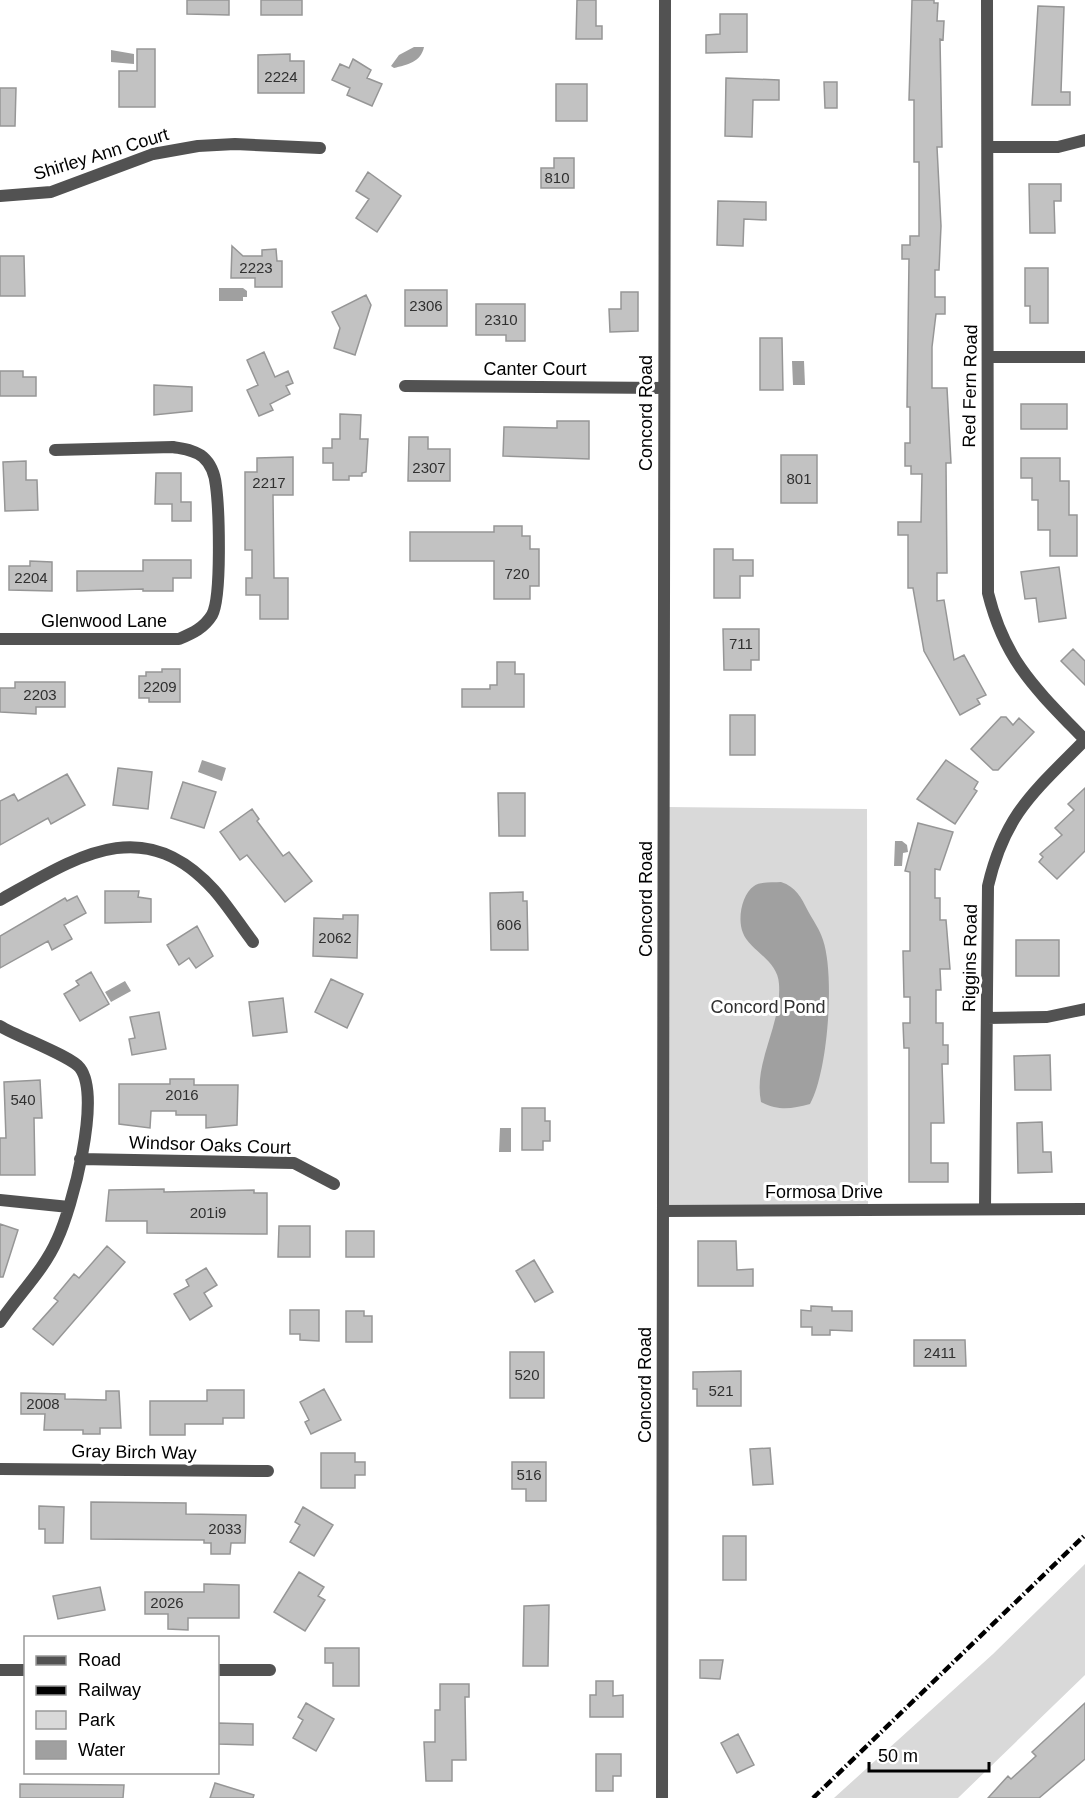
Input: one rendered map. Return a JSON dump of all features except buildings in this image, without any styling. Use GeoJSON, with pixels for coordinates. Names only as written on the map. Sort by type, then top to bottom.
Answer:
{"type":"FeatureCollection","features":[{"type":"Feature","properties":{"kind":"street","name":"Concord Road"},"geometry":{"type":"LineString","coordinates":[[662,1798],[665,0]]}},
{"type":"Feature","properties":{"kind":"street","name":"Red Fern Road"},"geometry":{"type":"LineString","coordinates":[[987,0],[989,147],[986,569],[988,592],[996,627],[1027,678],[1085,740]]}},
{"type":"Feature","properties":{"kind":"street"},"geometry":{"type":"LineString","coordinates":[[989,147],[1058,147],[1085,140]]}},
{"type":"Feature","properties":{"kind":"street","name":"Shirley Ann Court"},"geometry":{"type":"LineString","coordinates":[[0,196],[51,192],[153,154],[198,146],[235,144],[320,148]]}},
{"type":"Feature","properties":{"kind":"street"},"geometry":{"type":"LineString","coordinates":[[988,357],[1085,357]]}},
{"type":"Feature","properties":{"kind":"street","name":"Canter Court"},"geometry":{"type":"LineString","coordinates":[[405,387],[664,388]]}},
{"type":"Feature","properties":{"kind":"street","name":"Glenwood Lane"},"geometry":{"type":"LineString","coordinates":[[0,639],[179,639],[195,632],[213,613],[218,578],[216,485],[212,470],[203,457],[188,450],[172,447],[55,450]]}},
{"type":"Feature","properties":{"kind":"street","name":"Riggins Road"},"geometry":{"type":"LineString","coordinates":[[985,1209],[988,886],[1003,836],[1012,819],[1030,796],[1085,740]]}},
{"type":"Feature","properties":{"kind":"street"},"geometry":{"type":"LineString","coordinates":[[0,900],[68,862],[95,851],[141,848],[172,857],[199,876],[214,890],[253,942]]}},
{"type":"Feature","properties":{"kind":"street"},"geometry":{"type":"LineString","coordinates":[[987,1018],[1047,1017],[1085,1009]]}},
{"type":"Feature","properties":{"kind":"street"},"geometry":{"type":"LineString","coordinates":[[0,1026],[19,1038],[66,1057],[80,1068],[87,1085],[89,1103],[69,1207],[57,1241],[0,1322]]}},
{"type":"Feature","properties":{"kind":"street","name":"Windsor Oaks Court"},"geometry":{"type":"LineString","coordinates":[[80,1159],[294,1163],[334,1184]]}},
{"type":"Feature","properties":{"kind":"street"},"geometry":{"type":"LineString","coordinates":[[0,1200],[69,1207]]}},
{"type":"Feature","properties":{"kind":"street","name":"Formosa Drive"},"geometry":{"type":"LineString","coordinates":[[663,1211],[1085,1209]]}},
{"type":"Feature","properties":{"kind":"street","name":"Gray Birch Way"},"geometry":{"type":"LineString","coordinates":[[0,1468],[268,1471]]}},
{"type":"Feature","properties":{"kind":"street"},"geometry":{"type":"LineString","coordinates":[[0,1671],[24,1670]]}},
{"type":"Feature","properties":{"kind":"street"},"geometry":{"type":"LineString","coordinates":[[219,1670],[270,1670]]}},
{"type":"Feature","properties":{"kind":"green space","name":"Concord Pond"},"geometry":{"type":"Polygon","coordinates":[[[667,807],[867,809],[868,1205],[667,1206],[667,807]]]}},
{"type":"Feature","properties":{"kind":"green space"},"geometry":{"type":"Polygon","coordinates":[[[1085,1564],[1085,1675],[958,1798],[834,1798],[993,1654],[1085,1564]]]}},
{"type":"Feature","properties":{"kind":"water"},"geometry":{"type":"Polygon","coordinates":[[[414,47],[424,47],[417,59],[399,67],[391,66],[399,55],[414,47]]]}},
{"type":"Feature","properties":{"kind":"water"},"geometry":{"type":"Polygon","coordinates":[[[111,50],[134,54],[134,64],[111,62],[111,50]]]}},
{"type":"Feature","properties":{"kind":"water"},"geometry":{"type":"Polygon","coordinates":[[[219,288],[243,288],[247,291],[247,297],[243,297],[243,301],[219,301],[219,288]]]}},
{"type":"Feature","properties":{"kind":"water"},"geometry":{"type":"Polygon","coordinates":[[[792,361],[804,361],[805,385],[793,385],[792,361]]]}},
{"type":"Feature","properties":{"kind":"water"},"geometry":{"type":"Polygon","coordinates":[[[202,760],[226,768],[222,781],[198,772],[202,760]]]}},
{"type":"Feature","properties":{"kind":"water"},"geometry":{"type":"Polygon","coordinates":[[[895,841],[902,841],[907,845],[908,852],[903,853],[902,866],[894,866],[895,841]]]}},
{"type":"Feature","properties":{"kind":"water"},"geometry":{"type":"Polygon","coordinates":[[[781,882],[798,893],[818,929],[827,956],[829,976],[828,1023],[816,1089],[810,1104],[785,1108],[761,1102],[760,1087],[764,1058],[779,999],[779,984],[774,968],[746,939],[740,921],[746,895],[754,886],[760,883],[781,882]]]}},
{"type":"Feature","properties":{"kind":"water"},"geometry":{"type":"Polygon","coordinates":[[[125,981],[131,991],[111,1002],[105,992],[125,981]]]}},
{"type":"Feature","properties":{"kind":"water"},"geometry":{"type":"Polygon","coordinates":[[[500,1128],[511,1128],[511,1152],[499,1152],[500,1128]]]}},
{"type":"Feature","properties":{"kind":"railway"},"geometry":{"type":"LineString","coordinates":[[813,1798],[1085,1535]]}}]}
